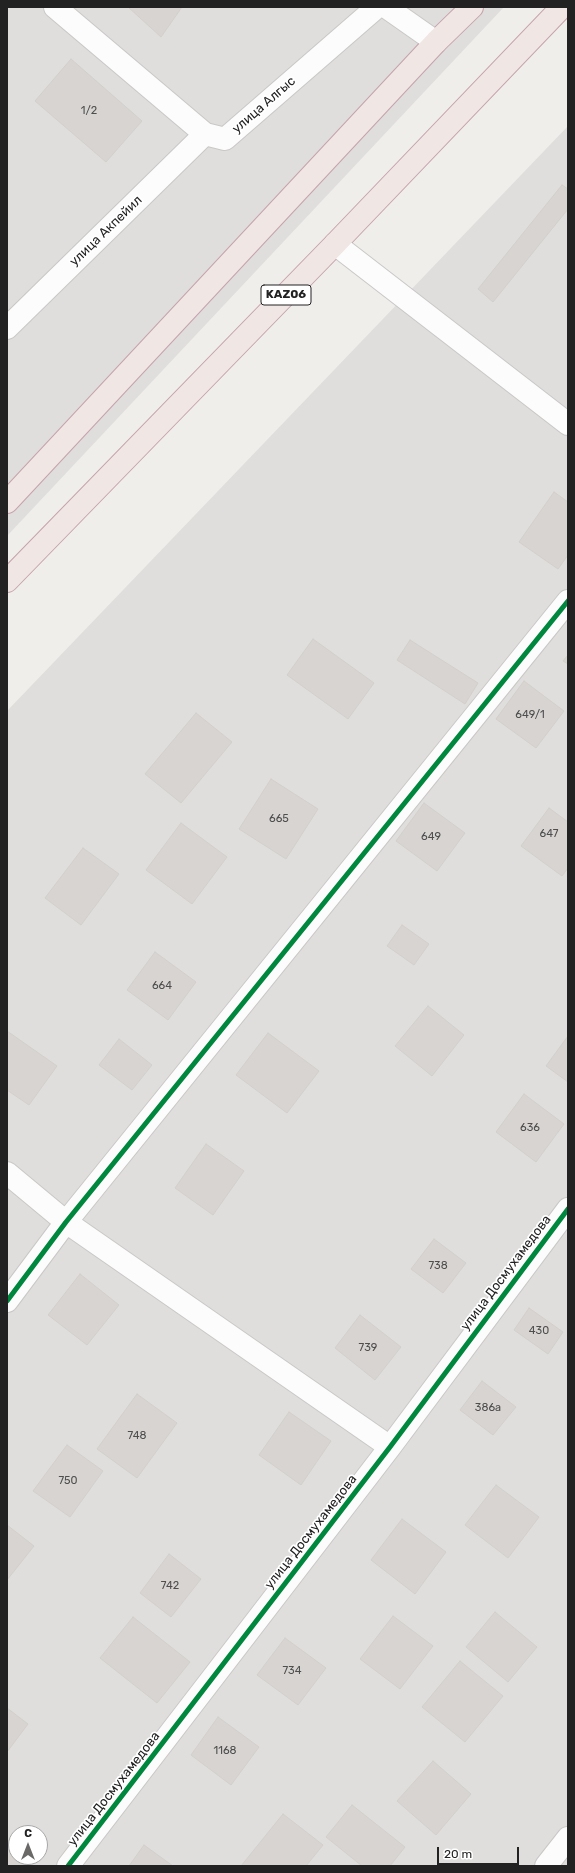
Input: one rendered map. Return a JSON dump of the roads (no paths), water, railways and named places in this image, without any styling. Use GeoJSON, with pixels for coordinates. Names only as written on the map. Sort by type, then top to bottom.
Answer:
{"type":"FeatureCollection","features":[{"type":"Feature","properties":{"kind":"highway"},"geometry":{"type":"LineString","coordinates":[[7,502],[436,42],[472,7]]}},
{"type":"Feature","properties":{"kind":"highway","name":"KАZ06"},"geometry":{"type":"LineString","coordinates":[[7,581],[335,244],[562,7]]}},
{"type":"Feature","properties":{"kind":"street","name":"улица Алгыс"},"geometry":{"type":"LineString","coordinates":[[55,7],[205,134],[225,139],[377,7]]}},
{"type":"Feature","properties":{"kind":"street"},"geometry":{"type":"LineString","coordinates":[[386,7],[436,42]]}},
{"type":"Feature","properties":{"kind":"street","name":"улица Акпейил"},"geometry":{"type":"LineString","coordinates":[[7,328],[205,134]]}},
{"type":"Feature","properties":{"kind":"street"},"geometry":{"type":"LineString","coordinates":[[335,244],[568,424]]}},
{"type":"Feature","properties":{"kind":"street"},"geometry":{"type":"LineString","coordinates":[[7,1301],[66,1222],[568,601]]}},
{"type":"Feature","properties":{"kind":"street"},"geometry":{"type":"LineString","coordinates":[[7,1173],[66,1222],[390,1447]]}},
{"type":"Feature","properties":{"kind":"street","name":"улица Досмухамедова"},"geometry":{"type":"LineString","coordinates":[[68,1866],[390,1447],[568,1209]]}},
{"type":"Feature","properties":{"kind":"street"},"geometry":{"type":"LineString","coordinates":[[546,1866],[568,1838]]}}]}
